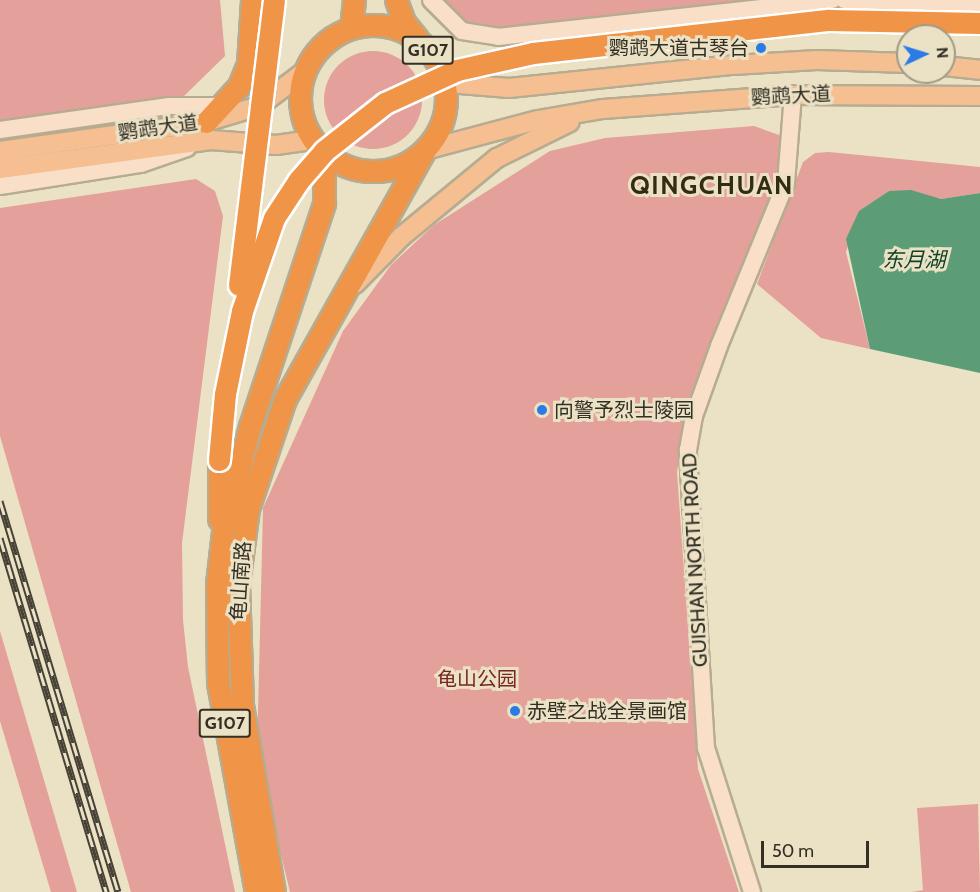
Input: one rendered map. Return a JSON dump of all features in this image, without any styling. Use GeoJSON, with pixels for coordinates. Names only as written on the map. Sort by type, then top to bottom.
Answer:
{"type":"FeatureCollection","features":[{"type":"Feature","properties":{"kind":"highway"},"geometry":{"type":"LineString","coordinates":[[212,123],[239,86],[248,64],[252,0]]}},
{"type":"Feature","properties":{"kind":"highway"},"geometry":{"type":"LineString","coordinates":[[220,552],[219,460],[225,394],[274,0]]}},
{"type":"Feature","properties":{"kind":"highway"},"geometry":{"type":"LineString","coordinates":[[351,28],[354,0]]}},
{"type":"Feature","properties":{"kind":"highway","name":"G107"},"geometry":{"type":"LineString","coordinates":[[349,291],[426,150],[438,133],[445,112],[446,90],[441,69],[404,22],[396,0]]}},
{"type":"Feature","properties":{"kind":"highway"},"geometry":{"type":"LineString","coordinates":[[225,394],[242,311],[258,256],[274,218],[298,180],[355,124],[426,81],[486,61],[533,53],[829,20],[980,23]]}},
{"type":"Feature","properties":{"kind":"highway","name":"G107"},"geometry":{"type":"LineString","coordinates":[[220,552],[250,426],[322,210],[326,186],[318,147],[300,107],[304,72],[322,44],[351,28],[386,27],[419,40]]}},
{"type":"Feature","properties":{"kind":"highway","name":"G107"},"geometry":{"type":"LineString","coordinates":[[318,147],[343,166],[364,172],[387,171],[408,164],[426,150]]}},
{"type":"Feature","properties":{"kind":"highway","name":"龟山南路"},"geometry":{"type":"LineString","coordinates":[[274,892],[242,704],[238,635],[240,558],[248,509],[272,430],[312,347],[349,291]]}},
{"type":"Feature","properties":{"kind":"highway","name":"龟山南路"},"geometry":{"type":"LineString","coordinates":[[220,552],[216,607],[218,683],[256,892]]}},
{"type":"Feature","properties":{"kind":"main road"},"geometry":{"type":"LineString","coordinates":[[431,0],[462,30],[498,37],[832,0]]}},
{"type":"Feature","properties":{"kind":"main road"},"geometry":{"type":"LineString","coordinates":[[844,0],[980,7]]}},
{"type":"Feature","properties":{"kind":"main road","name":"鹦鹉大道"},"geometry":{"type":"LineString","coordinates":[[441,69],[460,84],[482,87],[540,86],[817,60],[896,63]]}},
{"type":"Feature","properties":{"kind":"main road"},"geometry":{"type":"LineString","coordinates":[[956,67],[980,70]]}},
{"type":"Feature","properties":{"kind":"main road","name":"鹦鹉大道"},"geometry":{"type":"LineString","coordinates":[[0,170],[212,123],[259,106],[304,72]]}},
{"type":"Feature","properties":{"kind":"main road","name":"鹦鹉大道"},"geometry":{"type":"LineString","coordinates":[[603,109],[793,95],[980,96]]}},
{"type":"Feature","properties":{"kind":"main road","name":"GUISHAN NORTH ROAD"},"geometry":{"type":"LineString","coordinates":[[752,892],[706,748],[688,450],[694,416],[719,346],[786,183],[793,95]]}},
{"type":"Feature","properties":{"kind":"main road"},"geometry":{"type":"LineString","coordinates":[[0,130],[169,106],[212,123]]}},
{"type":"Feature","properties":{"kind":"main road"},"geometry":{"type":"LineString","coordinates":[[426,150],[538,120],[603,109]]}},
{"type":"Feature","properties":{"kind":"main road"},"geometry":{"type":"LineString","coordinates":[[349,291],[401,237],[497,158],[535,137],[603,109]]}},
{"type":"Feature","properties":{"kind":"main road","name":"鹦鹉大道"},"geometry":{"type":"LineString","coordinates":[[0,151],[212,123],[276,145],[318,147]]}},
{"type":"Feature","properties":{"kind":"main road"},"geometry":{"type":"LineString","coordinates":[[0,186],[141,164],[212,123]]}},
{"type":"Feature","properties":{"kind":"green space"},"geometry":{"type":"Polygon","coordinates":[[[0,0],[220,0],[225,56],[183,97],[0,120],[0,0]]]}},
{"type":"Feature","properties":{"kind":"green space"},"geometry":{"type":"Polygon","coordinates":[[[445,0],[783,0],[507,30],[465,22],[445,0]]]}},
{"type":"Feature","properties":{"kind":"green space"},"geometry":{"type":"Polygon","coordinates":[[[373,51],[392,55],[408,65],[418,81],[422,100],[418,119],[408,135],[392,145],[373,149],[354,145],[338,135],[328,119],[324,100],[328,81],[338,65],[354,55],[373,51]]]}},
{"type":"Feature","properties":{"kind":"green space","name":"龟山公园"},"geometry":{"type":"Polygon","coordinates":[[[754,126],[779,135],[785,159],[779,189],[686,418],[677,472],[698,769],[739,892],[290,892],[257,755],[263,508],[343,331],[391,265],[434,225],[550,151],[605,138],[754,126]]]}},
{"type":"Feature","properties":{"kind":"green space"},"geometry":{"type":"Polygon","coordinates":[[[829,152],[980,167],[980,193],[941,199],[889,191],[860,211],[846,252],[870,349],[821,338],[757,284],[803,162],[815,153],[829,152]]]}},
{"type":"Feature","properties":{"kind":"green space"},"geometry":{"type":"Polygon","coordinates":[[[196,179],[215,191],[223,216],[182,543],[183,620],[188,667],[235,892],[131,892],[0,436],[0,208],[196,179]]]}},
{"type":"Feature","properties":{"kind":"green space"},"geometry":{"type":"Polygon","coordinates":[[[0,631],[77,892],[51,892],[0,721],[0,631]]]}},
{"type":"Feature","properties":{"kind":"green space"},"geometry":{"type":"Polygon","coordinates":[[[978,804],[980,892],[912,892],[923,890],[917,808],[978,804]]]}},
{"type":"Feature","properties":{"kind":"water","name":"东月湖"},"geometry":{"type":"Polygon","coordinates":[[[911,190],[941,199],[980,193],[980,373],[870,349],[846,239],[859,211],[889,191],[911,190]]]}},
{"type":"Feature","properties":{"kind":"railway"},"geometry":{"type":"LineString","coordinates":[[0,501],[118,892]]}},
{"type":"Feature","properties":{"kind":"railway"},"geometry":{"type":"LineString","coordinates":[[0,538],[106,892]]}},
{"type":"Feature","properties":{"kind":"place","name":"鹦鹉大道古琴台"},"geometry":{"type":"Point","coordinates":[761,48]}},
{"type":"Feature","properties":{"kind":"place","name":"向警予烈士陵园"},"geometry":{"type":"Point","coordinates":[542,410]}},
{"type":"Feature","properties":{"kind":"place","name":"赤壁之战全景画馆"},"geometry":{"type":"Point","coordinates":[515,711]}},
{"type":"Feature","properties":{"kind":"district","name":"QINGCHUAN"},"geometry":{"type":"Point","coordinates":[712,186]}}]}
